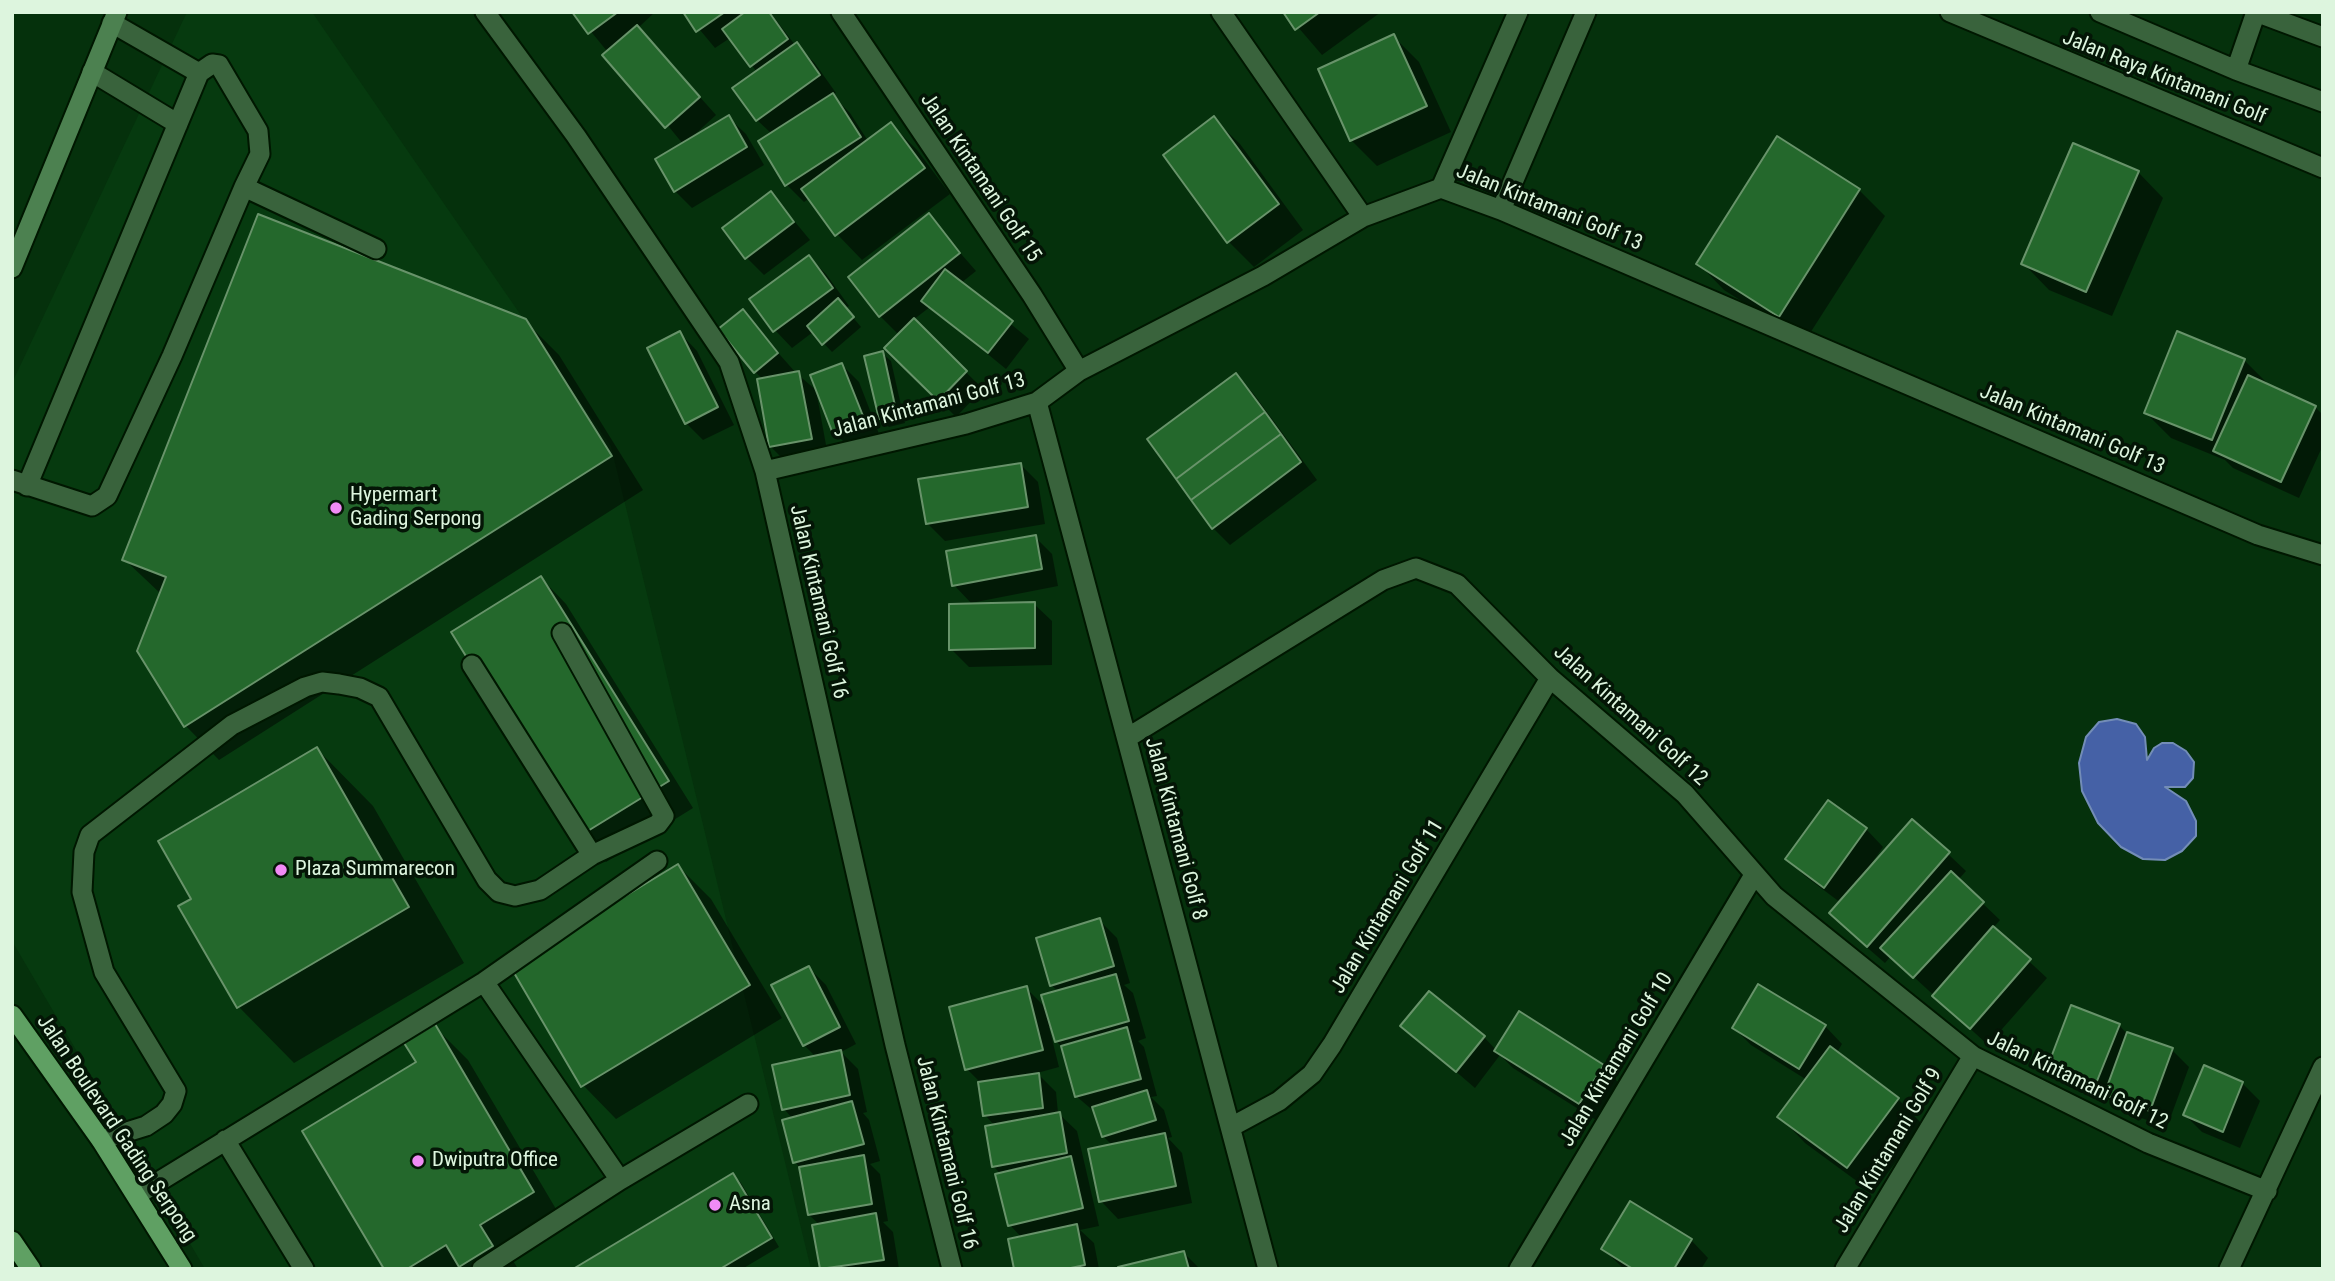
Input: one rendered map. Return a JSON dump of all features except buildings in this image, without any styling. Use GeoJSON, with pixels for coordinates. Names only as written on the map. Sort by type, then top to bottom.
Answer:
{"type":"FeatureCollection","features":[{"type":"Feature","properties":{"kind":"main road"},"geometry":{"type":"LineString","coordinates":[[12,268],[114,18]]}},
{"type":"Feature","properties":{"kind":"main road","name":"Jalan Boulevard Gading Serpong"},"geometry":{"type":"LineString","coordinates":[[12,1016],[101,1140],[182,1269]]}},
{"type":"Feature","properties":{"kind":"main road"},"geometry":{"type":"LineString","coordinates":[[12,1241],[30,1269]]}},
{"type":"Feature","properties":{"kind":"street","name":"Jalan Kintamani Golf 16"},"geometry":{"type":"LineString","coordinates":[[485,12],[576,136],[729,362],[765,471],[892,1032],[952,1269]]}},
{"type":"Feature","properties":{"kind":"street","name":"Jalan Kintamani Golf 15"},"geometry":{"type":"LineString","coordinates":[[841,12],[1032,295],[1079,371]]}},
{"type":"Feature","properties":{"kind":"street"},"geometry":{"type":"LineString","coordinates":[[1221,12],[1363,217]]}},
{"type":"Feature","properties":{"kind":"street"},"geometry":{"type":"LineString","coordinates":[[1441,188],[1518,12]]}},
{"type":"Feature","properties":{"kind":"street"},"geometry":{"type":"LineString","coordinates":[[1502,210],[1586,12]]}},
{"type":"Feature","properties":{"kind":"street","name":"Jalan Raya Kintamani Golf"},"geometry":{"type":"LineString","coordinates":[[1950,12],[2323,168]]}},
{"type":"Feature","properties":{"kind":"street"},"geometry":{"type":"LineString","coordinates":[[2100,12],[2236,71],[2323,102]]}},
{"type":"Feature","properties":{"kind":"street"},"geometry":{"type":"LineString","coordinates":[[2236,71],[2256,12],[2323,37]]}},
{"type":"Feature","properties":{"kind":"street"},"geometry":{"type":"LineString","coordinates":[[114,18],[199,73]]}},
{"type":"Feature","properties":{"kind":"street"},"geometry":{"type":"LineString","coordinates":[[219,65],[258,131],[260,154],[172,356],[107,496],[92,506],[20,483],[178,124],[199,73],[208,66],[219,65]]}},
{"type":"Feature","properties":{"kind":"street"},"geometry":{"type":"LineString","coordinates":[[92,72],[178,124]]}},
{"type":"Feature","properties":{"kind":"street"},"geometry":{"type":"LineString","coordinates":[[244,187],[376,248]]}},
{"type":"Feature","properties":{"kind":"street","name":"Jalan Kintamani Golf 13"},"geometry":{"type":"LineString","coordinates":[[765,471],[966,424],[1037,402],[1079,371],[1263,276],[1363,217],[1441,188],[1502,210],[2258,535],[2323,555]]}},
{"type":"Feature","properties":{"kind":"street","name":"Jalan Kintamani Golf 8"},"geometry":{"type":"LineString","coordinates":[[1037,402],[1268,1269]]}},
{"type":"Feature","properties":{"kind":"street","name":"Jalan Kintamani Golf 12"},"geometry":{"type":"LineString","coordinates":[[1127,738],[1383,580],[1416,568],[1457,583],[1550,678],[1685,794],[1774,897],[1973,1056],[2148,1143],[2267,1191]]}},
{"type":"Feature","properties":{"kind":"street"},"geometry":{"type":"LineString","coordinates":[[101,1140],[146,1126],[164,1114],[176,1091],[104,972],[82,891],[84,852],[90,835],[232,725],[305,687],[322,682],[360,688],[379,697],[487,880],[499,892],[515,896],[540,890],[592,855],[658,824],[663,820],[664,812],[562,633]]}},
{"type":"Feature","properties":{"kind":"street"},"geometry":{"type":"LineString","coordinates":[[472,665],[592,855]]}},
{"type":"Feature","properties":{"kind":"street","name":"Jalan Kintamani Golf 11"},"geometry":{"type":"LineString","coordinates":[[1231,1126],[1279,1101],[1312,1074],[1332,1045],[1550,678]]}},
{"type":"Feature","properties":{"kind":"street"},"geometry":{"type":"LineString","coordinates":[[137,1195],[484,982],[657,861]]}},
{"type":"Feature","properties":{"kind":"street","name":"Jalan Kintamani Golf 10"},"geometry":{"type":"LineString","coordinates":[[1519,1269],[1754,875]]}},
{"type":"Feature","properties":{"kind":"street"},"geometry":{"type":"LineString","coordinates":[[484,982],[620,1180]]}},
{"type":"Feature","properties":{"kind":"street","name":"Jalan Kintamani Golf 9"},"geometry":{"type":"LineString","coordinates":[[1845,1269],[1973,1056]]}},
{"type":"Feature","properties":{"kind":"street"},"geometry":{"type":"LineString","coordinates":[[2229,1269],[2323,1067]]}},
{"type":"Feature","properties":{"kind":"street"},"geometry":{"type":"LineString","coordinates":[[482,1269],[620,1180],[748,1104]]}},
{"type":"Feature","properties":{"kind":"street"},"geometry":{"type":"LineString","coordinates":[[225,1140],[304,1269]]}},
{"type":"Feature","properties":{"kind":"shaded area"},"geometry":{"type":"Polygon","coordinates":[[[187,12],[312,12],[611,446],[811,1269],[205,1269],[12,941],[12,383],[187,12]]]}},
{"type":"Feature","properties":{"kind":"water"},"geometry":{"type":"Polygon","coordinates":[[[2117,719],[2136,724],[2145,737],[2147,760],[2154,748],[2162,743],[2173,743],[2186,751],[2194,762],[2193,778],[2185,787],[2165,787],[2186,801],[2196,821],[2196,836],[2182,851],[2165,860],[2143,859],[2121,847],[2098,823],[2082,791],[2079,763],[2086,737],[2099,722],[2117,719]]]}},
{"type":"Feature","properties":{"kind":"place","name":"Hypermart Gading Serpong"},"geometry":{"type":"Point","coordinates":[336,508]}},
{"type":"Feature","properties":{"kind":"place","name":"Plaza Summarecon"},"geometry":{"type":"Point","coordinates":[281,870]}},
{"type":"Feature","properties":{"kind":"place","name":"Dwiputra Office"},"geometry":{"type":"Point","coordinates":[418,1161]}},
{"type":"Feature","properties":{"kind":"place","name":"Asna"},"geometry":{"type":"Point","coordinates":[715,1205]}}]}
